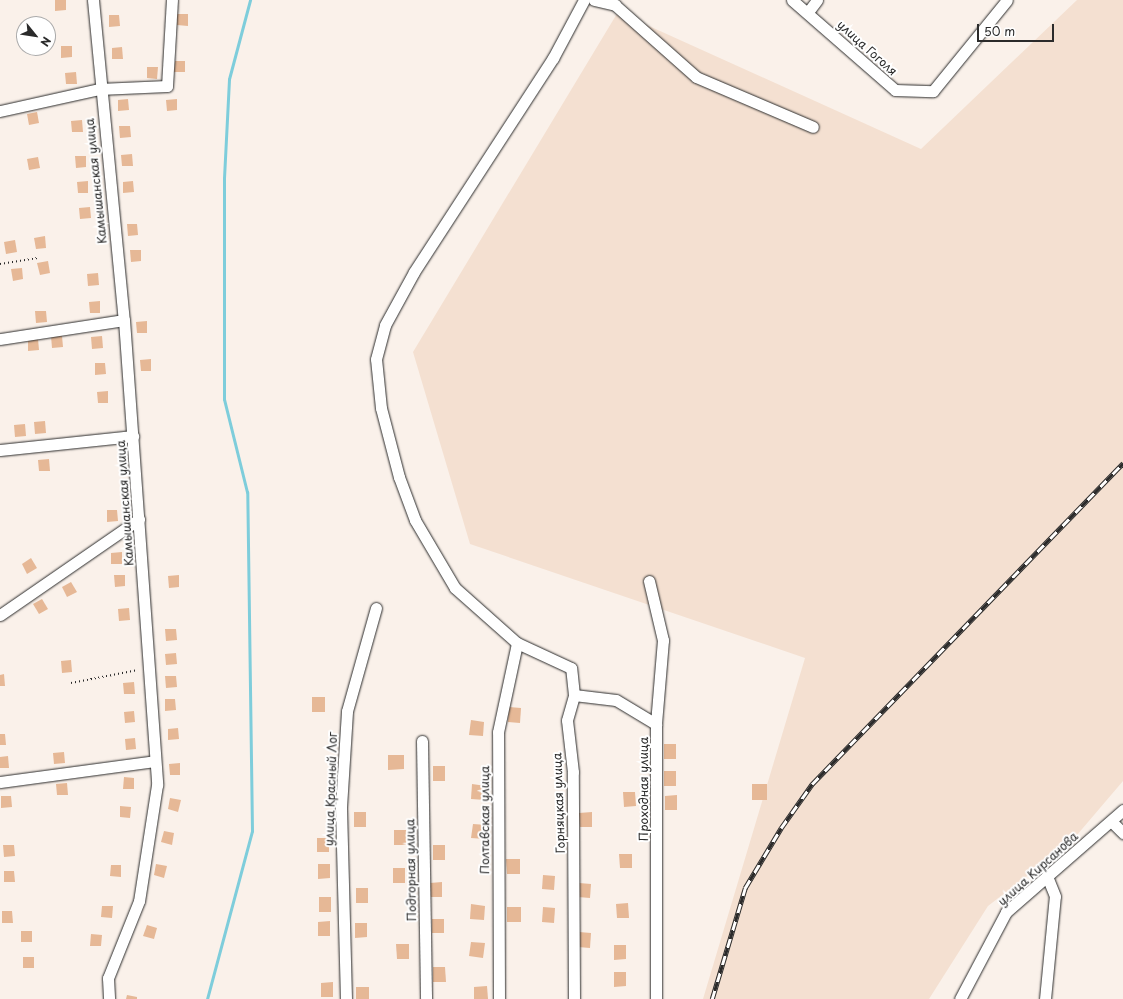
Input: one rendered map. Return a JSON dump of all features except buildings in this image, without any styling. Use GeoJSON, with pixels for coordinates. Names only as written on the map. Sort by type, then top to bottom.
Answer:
{"type":"FeatureCollection","features":[{"type":"Feature","properties":{"kind":"street","name":"Камышанская улица"},"geometry":{"type":"LineString","coordinates":[[93,0],[99,89],[124,320],[140,519],[157,785],[139,901],[108,978],[109,999]]}},
{"type":"Feature","properties":{"kind":"street"},"geometry":{"type":"LineString","coordinates":[[0,111],[99,89],[167,86],[172,0]]}},
{"type":"Feature","properties":{"kind":"street"},"geometry":{"type":"LineString","coordinates":[[517,643],[455,588],[415,520],[388,440],[376,359],[384,325],[414,272],[566,38],[584,0]]}},
{"type":"Feature","properties":{"kind":"street"},"geometry":{"type":"LineString","coordinates":[[594,0],[615,5],[696,77],[813,127]]}},
{"type":"Feature","properties":{"kind":"street","name":"улица Гоголя"},"geometry":{"type":"LineString","coordinates":[[792,0],[808,12],[895,90],[933,91],[1007,0]]}},
{"type":"Feature","properties":{"kind":"street"},"geometry":{"type":"LineString","coordinates":[[808,12],[817,0]]}},
{"type":"Feature","properties":{"kind":"street"},"geometry":{"type":"LineString","coordinates":[[0,339],[124,320]]}},
{"type":"Feature","properties":{"kind":"street"},"geometry":{"type":"LineString","coordinates":[[0,450],[133,436]]}},
{"type":"Feature","properties":{"kind":"street"},"geometry":{"type":"LineString","coordinates":[[0,615],[140,519]]}},
{"type":"Feature","properties":{"kind":"street","name":"Проходная улица"},"geometry":{"type":"LineString","coordinates":[[649,580],[663,640],[656,724],[656,999]]}},
{"type":"Feature","properties":{"kind":"street","name":"улица Красный Лог"},"geometry":{"type":"LineString","coordinates":[[346,999],[341,807],[347,711],[376,608]]}},
{"type":"Feature","properties":{"kind":"street","name":"Горняцкая улица"},"geometry":{"type":"LineString","coordinates":[[517,643],[571,668],[574,695],[567,720],[573,772],[574,999]]}},
{"type":"Feature","properties":{"kind":"street","name":"Полтавская улица"},"geometry":{"type":"LineString","coordinates":[[499,999],[498,732],[517,643]]}},
{"type":"Feature","properties":{"kind":"street"},"geometry":{"type":"LineString","coordinates":[[574,695],[616,700],[656,724]]}},
{"type":"Feature","properties":{"kind":"street","name":"Подгорная улица"},"geometry":{"type":"LineString","coordinates":[[422,741],[426,999]]}},
{"type":"Feature","properties":{"kind":"street"},"geometry":{"type":"LineString","coordinates":[[0,782],[155,762]]}},
{"type":"Feature","properties":{"kind":"street","name":"улица Кирсанова"},"geometry":{"type":"LineString","coordinates":[[960,999],[1006,912],[1112,822],[1123,810]]}},
{"type":"Feature","properties":{"kind":"street"},"geometry":{"type":"LineString","coordinates":[[1112,822],[1123,833]]}},
{"type":"Feature","properties":{"kind":"street"},"geometry":{"type":"LineString","coordinates":[[1045,999],[1054,896],[1047,876]]}},
{"type":"Feature","properties":{"kind":"path"},"geometry":{"type":"LineString","coordinates":[[0,264],[38,258]]}},
{"type":"Feature","properties":{"kind":"path"},"geometry":{"type":"LineString","coordinates":[[71,683],[149,668]]}},
{"type":"Feature","properties":{"kind":"shaded area"},"geometry":{"type":"Polygon","coordinates":[[[1077,0],[1123,0],[1123,781],[1071,842],[988,906],[929,999],[703,999],[805,658],[470,544],[413,352],[618,12],[921,149],[1077,0]]]}},
{"type":"Feature","properties":{"kind":"waterway"},"geometry":{"type":"LineString","coordinates":[[207,999],[252,831],[247,492],[224,399],[224,178],[229,79],[250,0]]}},
{"type":"Feature","properties":{"kind":"railway"},"geometry":{"type":"LineString","coordinates":[[712,999],[745,888],[781,828],[812,784],[1123,463]]}}]}
